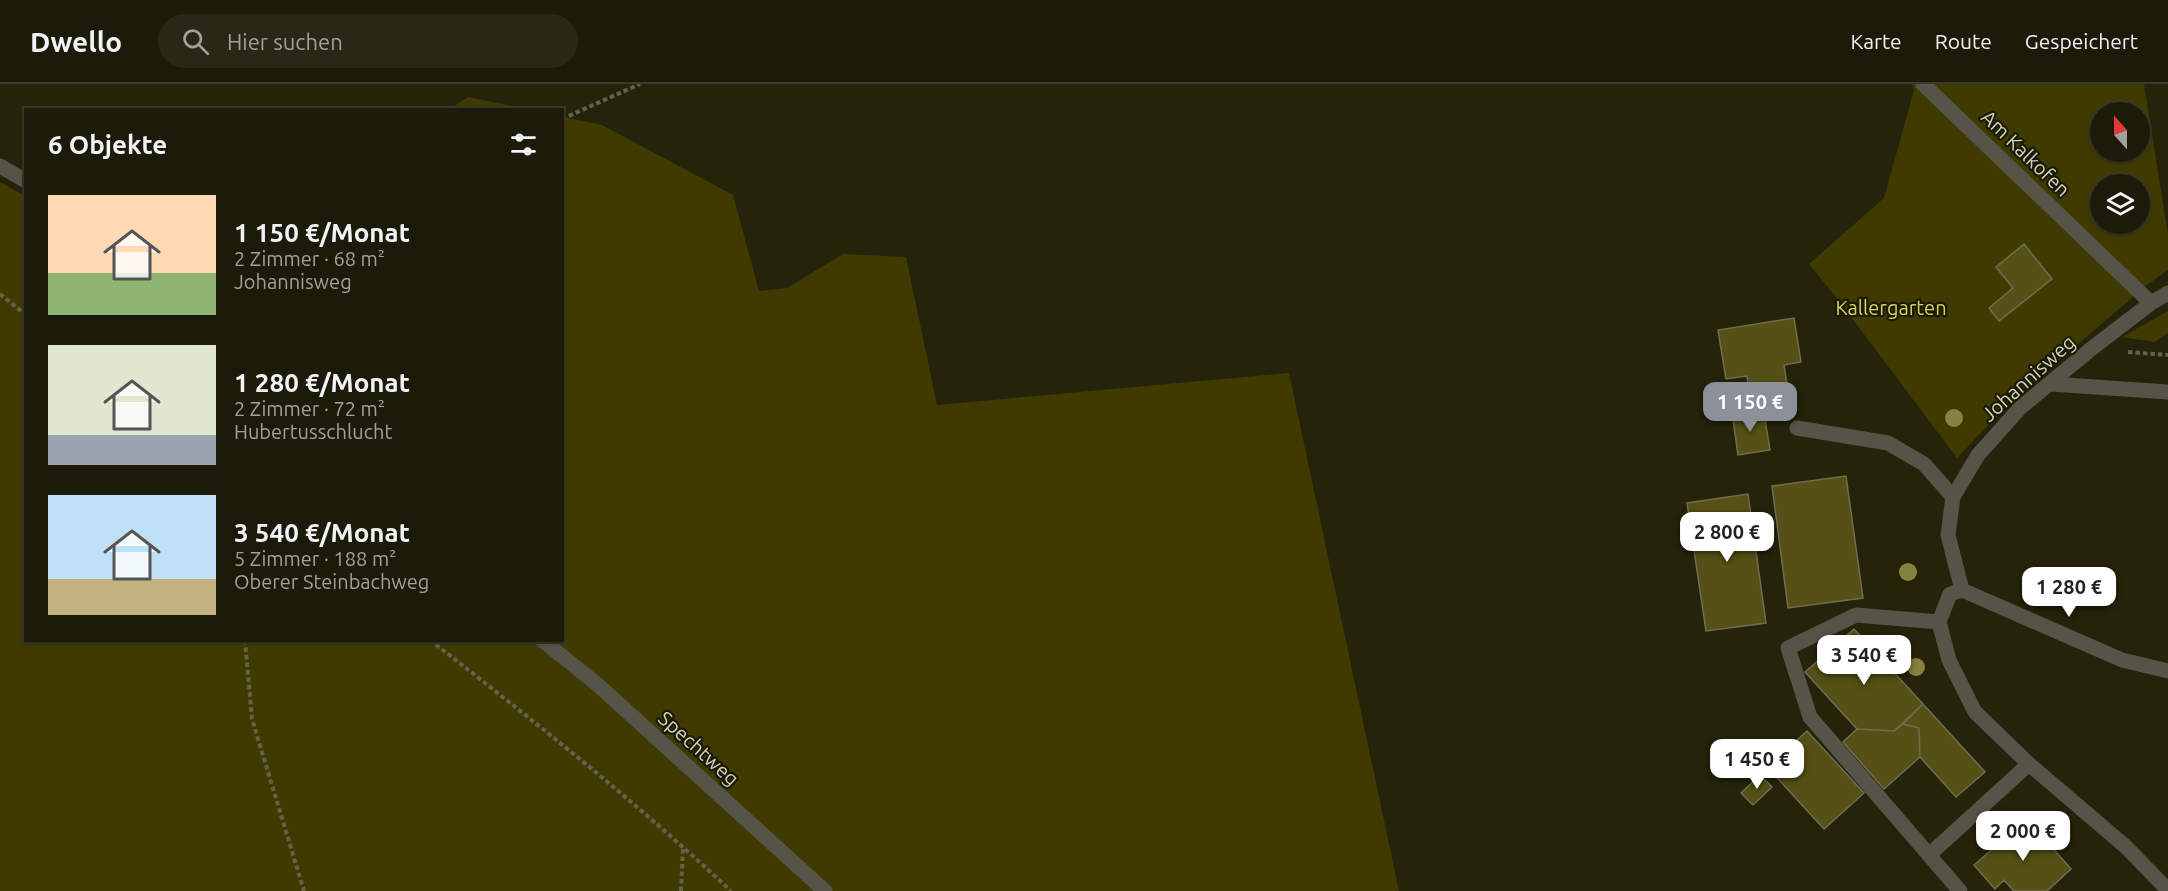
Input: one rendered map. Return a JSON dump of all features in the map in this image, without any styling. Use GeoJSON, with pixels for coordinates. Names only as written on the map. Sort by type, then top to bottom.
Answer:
{"type":"FeatureCollection","features":[{"type":"Feature","properties":{"kind":"street","name":"Am Kalkofen"},"geometry":{"type":"LineString","coordinates":[[1923,84],[2151,303]]}},
{"type":"Feature","properties":{"kind":"street"},"geometry":{"type":"LineString","coordinates":[[0,166],[24,180]]}},
{"type":"Feature","properties":{"kind":"street","name":"Johannisweg"},"geometry":{"type":"LineString","coordinates":[[1962,590],[1948,534],[1953,496],[1978,455],[2020,408],[2091,349],[2151,303],[2168,293]]}},
{"type":"Feature","properties":{"kind":"street"},"geometry":{"type":"LineString","coordinates":[[2051,384],[2168,392]]}},
{"type":"Feature","properties":{"kind":"street"},"geometry":{"type":"LineString","coordinates":[[1797,428],[1888,443],[1924,464],[1953,496]]}},
{"type":"Feature","properties":{"kind":"street"},"geometry":{"type":"LineString","coordinates":[[2168,671],[2122,660],[1962,590],[1950,594],[1939,622],[1949,660],[1975,712],[2029,764],[2125,846],[2168,890]]}},
{"type":"Feature","properties":{"kind":"street"},"geometry":{"type":"LineString","coordinates":[[1939,622],[1856,615],[1788,648],[1810,717],[1960,891]]}},
{"type":"Feature","properties":{"kind":"street","name":"Spechtweg"},"geometry":{"type":"LineString","coordinates":[[544,642],[598,685],[825,891]]}},
{"type":"Feature","properties":{"kind":"street"},"geometry":{"type":"LineString","coordinates":[[1929,855],[2029,764]]}},
{"type":"Feature","properties":{"kind":"path"},"geometry":{"type":"LineString","coordinates":[[564,118],[640,84]]}},
{"type":"Feature","properties":{"kind":"path"},"geometry":{"type":"LineString","coordinates":[[0,294],[24,313]]}},
{"type":"Feature","properties":{"kind":"path"},"geometry":{"type":"LineString","coordinates":[[244,642],[252,719],[304,891]]}},
{"type":"Feature","properties":{"kind":"path"},"geometry":{"type":"LineString","coordinates":[[433,642],[523,712],[683,847],[731,891]]}},
{"type":"Feature","properties":{"kind":"path"},"geometry":{"type":"LineString","coordinates":[[681,891],[683,847]]}},
{"type":"Feature","properties":{"kind":"green space","name":"Kallergarten"},"geometry":{"type":"Polygon","coordinates":[[[1912,84],[2144,84],[2147,102],[2090,102],[2090,162],[2150,162],[2150,122],[2168,235],[2168,270],[2147,285],[2009,403],[1957,458],[1809,264],[1884,198],[1914,90],[1912,84]]]}},
{"type":"Feature","properties":{"kind":"green space"},"geometry":{"type":"Polygon","coordinates":[[[468,97],[523,108],[452,108],[468,97]]]}},
{"type":"Feature","properties":{"kind":"green space"},"geometry":{"type":"Polygon","coordinates":[[[564,117],[602,125],[733,195],[759,291],[787,288],[843,254],[906,257],[937,405],[1289,373],[1399,891],[0,891],[0,182],[24,195],[24,642],[564,642],[564,117]]]}},
{"type":"Feature","properties":{"kind":"green space"},"geometry":{"type":"Polygon","coordinates":[[[2168,311],[2168,333],[2154,342],[2122,337],[2168,311]]]}},
{"type":"Feature","properties":{"kind":"building"},"geometry":{"type":"Polygon","coordinates":[[[2024,244],[2052,279],[1999,321],[1989,308],[2013,288],[1996,267],[2024,244]]]}},
{"type":"Feature","properties":{"kind":"building"},"geometry":{"type":"Polygon","coordinates":[[[1794,318],[1801,362],[1784,365],[1791,410],[1753,416],[1747,376],[1726,379],[1718,330],[1794,318]]]}},
{"type":"Feature","properties":{"kind":"building"},"geometry":{"type":"Polygon","coordinates":[[[1752,410],[1753,416],[1764,414],[1770,450],[1738,455],[1732,413],[1752,410]]]}},
{"type":"Feature","properties":{"kind":"building"},"geometry":{"type":"Polygon","coordinates":[[[1846,476],[1863,598],[1788,608],[1772,486],[1846,476]]]}},
{"type":"Feature","properties":{"kind":"building"},"geometry":{"type":"Polygon","coordinates":[[[1748,494],[1766,623],[1706,631],[1687,503],[1748,494]]]}},
{"type":"Feature","properties":{"kind":"building"},"geometry":{"type":"Polygon","coordinates":[[[1854,629],[1923,704],[1894,731],[1857,729],[1805,672],[1854,629]]]}},
{"type":"Feature","properties":{"kind":"building"},"geometry":{"type":"Polygon","coordinates":[[[1923,704],[1985,772],[1956,797],[1920,757],[1919,728],[1903,724],[1923,704]]]}},
{"type":"Feature","properties":{"kind":"building"},"geometry":{"type":"Polygon","coordinates":[[[1903,724],[1919,728],[1920,757],[1884,789],[1843,742],[1857,729],[1894,731],[1903,724]]]}},
{"type":"Feature","properties":{"kind":"building"},"geometry":{"type":"Polygon","coordinates":[[[1807,731],[1864,793],[1824,829],[1767,767],[1807,731]]]}},
{"type":"Feature","properties":{"kind":"building"},"geometry":{"type":"Polygon","coordinates":[[[1760,775],[1772,787],[1753,805],[1741,793],[1760,775]]]}},
{"type":"Feature","properties":{"kind":"building"},"geometry":{"type":"Polygon","coordinates":[[[2027,819],[2071,869],[2047,891],[2014,891],[2004,880],[1995,889],[1974,865],[2027,819]]]}}]}
